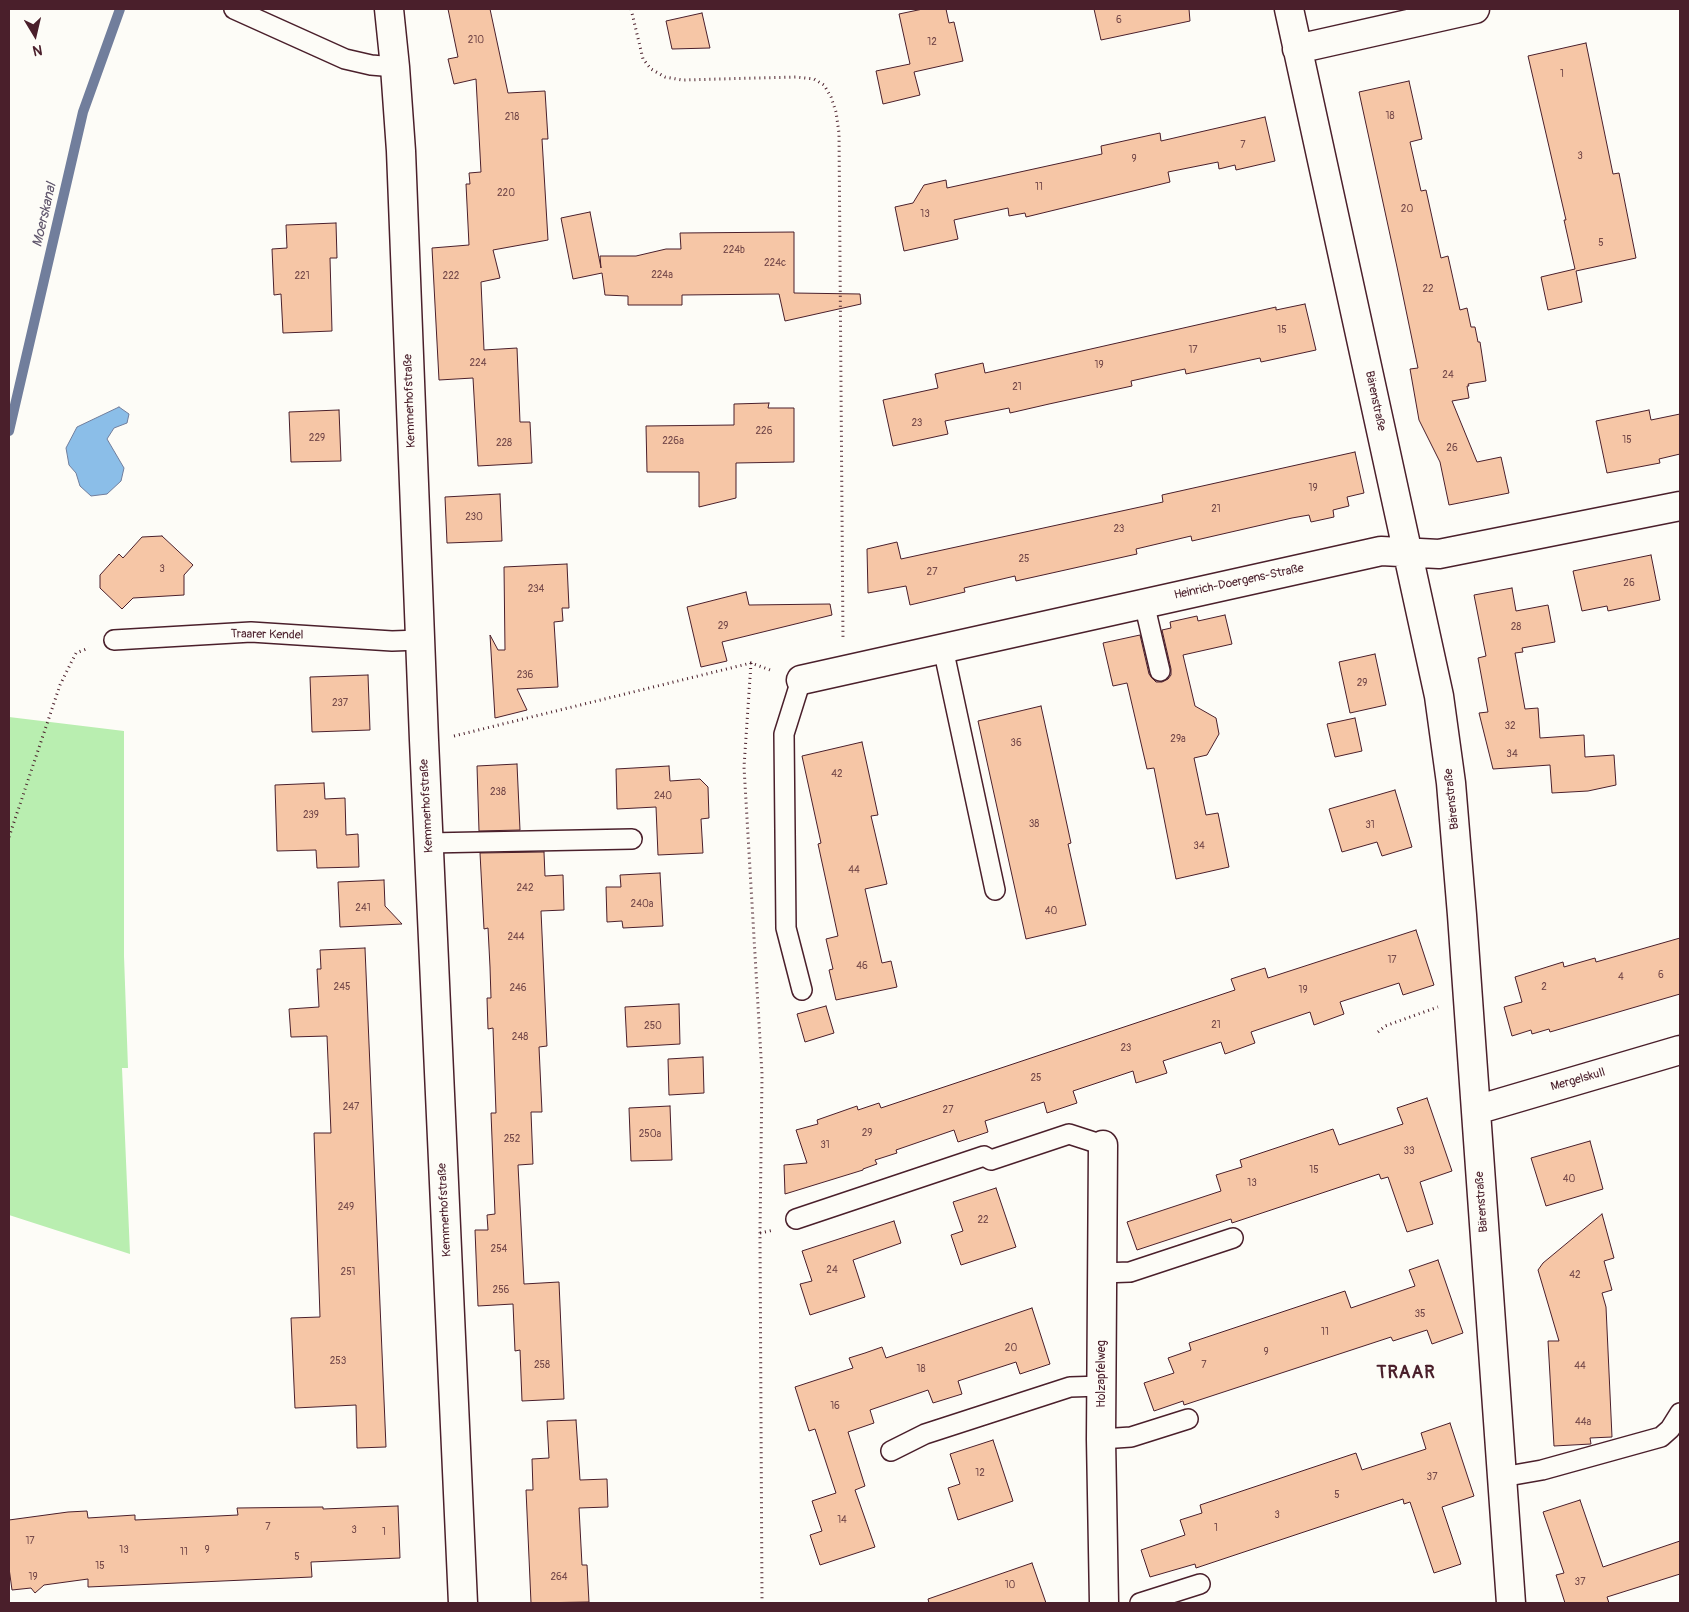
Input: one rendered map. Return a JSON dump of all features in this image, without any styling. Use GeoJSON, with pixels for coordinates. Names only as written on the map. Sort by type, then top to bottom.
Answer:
{"type":"FeatureCollection","features":[{"type":"Feature","properties":{"kind":"street","name":"Kemmerhofstraße"},"geometry":{"type":"LineString","coordinates":[[389,9],[396,67],[401,151],[428,843],[463,1603]]}},
{"type":"Feature","properties":{"kind":"street","name":"Bärenstraße"},"geometry":{"type":"LineString","coordinates":[[1289,9],[1439,696],[1451,783],[1468,996],[1511,1603]]}},
{"type":"Feature","properties":{"kind":"street"},"geometry":{"type":"LineString","coordinates":[[1297,49],[1475,9]]}},
{"type":"Feature","properties":{"kind":"street","name":"Heinrich-Doergens-Straße"},"geometry":{"type":"LineString","coordinates":[[801,680],[1381,551],[1439,554],[1680,506]]}},
{"type":"Feature","properties":{"kind":"street","name":"Mergelskull"},"geometry":{"type":"LineString","coordinates":[[1476,1110],[1680,1050]]}},
{"type":"Feature","properties":{"kind":"street","name":"Holzapfelweg"},"geometry":{"type":"LineString","coordinates":[[1103,1144],[1101,1439],[1104,1603]]}},
{"type":"Feature","properties":{"kind":"lane"},"geometry":{"type":"LineString","coordinates":[[234,9],[345,59],[371,65],[396,67]]}},
{"type":"Feature","properties":{"kind":"lane"},"geometry":{"type":"LineString","coordinates":[[1144,603],[1160,671]]}},
{"type":"Feature","properties":{"kind":"lane","name":"Traarer Kendel"},"geometry":{"type":"LineString","coordinates":[[114,640],[250,632],[392,641],[420,640]]}},
{"type":"Feature","properties":{"kind":"lane"},"geometry":{"type":"LineString","coordinates":[[943,648],[996,890]]}},
{"type":"Feature","properties":{"kind":"lane"},"geometry":{"type":"LineString","coordinates":[[801,680],[784,734],[786,928],[802,990]]}},
{"type":"Feature","properties":{"kind":"lane"},"geometry":{"type":"LineString","coordinates":[[428,843],[632,839]]}},
{"type":"Feature","properties":{"kind":"lane"},"geometry":{"type":"LineString","coordinates":[[796,1219],[984,1156],[991,1160],[1070,1134],[1103,1144]]}},
{"type":"Feature","properties":{"kind":"lane"},"geometry":{"type":"LineString","coordinates":[[1102,1273],[1130,1272],[1234,1238]]}},
{"type":"Feature","properties":{"kind":"lane"},"geometry":{"type":"LineString","coordinates":[[891,1451],[925,1434],[1070,1387],[1102,1386]]}},
{"type":"Feature","properties":{"kind":"lane"},"geometry":{"type":"LineString","coordinates":[[1502,1477],[1542,1470],[1661,1437],[1670,1429],[1680,1413]]}},
{"type":"Feature","properties":{"kind":"lane"},"geometry":{"type":"LineString","coordinates":[[1101,1439],[1131,1437],[1188,1419]]}},
{"type":"Feature","properties":{"kind":"lane"},"geometry":{"type":"LineString","coordinates":[[1140,1603],[1200,1584]]}},
{"type":"Feature","properties":{"kind":"path"},"geometry":{"type":"LineString","coordinates":[[631,9],[643,59],[651,69],[665,77],[682,80],[796,77],[814,79],[824,85],[831,97],[836,112],[839,134],[844,670]]}},
{"type":"Feature","properties":{"kind":"path"},"geometry":{"type":"LineString","coordinates":[[9,836],[60,685],[76,653],[114,640]]}},
{"type":"Feature","properties":{"kind":"path"},"geometry":{"type":"LineString","coordinates":[[424,740],[439,740],[751,663],[801,680]]}},
{"type":"Feature","properties":{"kind":"path"},"geometry":{"type":"LineString","coordinates":[[751,663],[744,767],[762,1074],[760,1234],[762,1603]]}},
{"type":"Feature","properties":{"kind":"path"},"geometry":{"type":"LineString","coordinates":[[1378,1032],[1384,1026],[1468,996]]}},
{"type":"Feature","properties":{"kind":"green space"},"geometry":{"type":"Polygon","coordinates":[[[9,717],[124,731],[124,956],[128,1068],[122,1068],[130,1254],[9,1215],[9,717]]]}},
{"type":"Feature","properties":{"kind":"water"},"geometry":{"type":"Polygon","coordinates":[[[119,407],[129,414],[127,423],[114,428],[107,439],[124,468],[121,481],[107,494],[91,496],[80,486],[76,473],[69,465],[66,448],[77,427],[119,407]]]}},
{"type":"Feature","properties":{"kind":"building"},"geometry":{"type":"Polygon","coordinates":[[[448,9],[490,9],[508,93],[545,91],[548,139],[542,139],[548,240],[493,250],[500,278],[481,282],[484,350],[517,348],[520,422],[530,422],[532,463],[478,466],[473,378],[439,380],[432,248],[469,245],[466,184],[470,184],[469,173],[481,172],[476,79],[454,84],[448,59],[458,57],[448,9]]]}},
{"type":"Feature","properties":{"kind":"building"},"geometry":{"type":"Polygon","coordinates":[[[923,9],[946,9],[949,23],[954,22],[963,61],[914,72],[920,95],[883,104],[876,71],[910,64],[899,14],[923,9]]]}},
{"type":"Feature","properties":{"kind":"building"},"geometry":{"type":"Polygon","coordinates":[[[1094,9],[1189,9],[1190,21],[1101,40],[1094,9]]]}},
{"type":"Feature","properties":{"kind":"building"},"geometry":{"type":"Polygon","coordinates":[[[702,13],[710,48],[672,49],[666,21],[702,13]]]}},
{"type":"Feature","properties":{"kind":"building"},"geometry":{"type":"Polygon","coordinates":[[[1586,43],[1613,174],[1619,173],[1636,258],[1576,271],[1582,302],[1548,310],[1541,277],[1575,269],[1564,220],[1566,220],[1528,56],[1586,43]]]}},
{"type":"Feature","properties":{"kind":"building"},"geometry":{"type":"Polygon","coordinates":[[[1409,81],[1422,139],[1410,142],[1421,191],[1426,190],[1441,258],[1448,256],[1460,310],[1467,308],[1471,327],[1475,327],[1478,342],[1480,342],[1486,381],[1468,384],[1469,398],[1452,401],[1477,462],[1501,457],[1509,493],[1449,505],[1440,462],[1419,420],[1410,369],[1418,368],[1359,92],[1409,81]]]}},
{"type":"Feature","properties":{"kind":"building"},"geometry":{"type":"Polygon","coordinates":[[[1265,117],[1275,161],[1236,170],[1235,165],[1219,169],[1218,162],[1168,172],[1170,182],[1026,217],[1025,213],[1009,216],[1008,208],[954,220],[958,239],[904,251],[895,207],[913,203],[924,185],[946,180],[947,188],[1102,154],[1101,146],[1160,133],[1161,141],[1265,117]]]}},
{"type":"Feature","properties":{"kind":"building"},"geometry":{"type":"Polygon","coordinates":[[[590,212],[601,268],[600,256],[636,256],[666,249],[681,249],[680,233],[794,232],[794,293],[860,294],[861,304],[785,321],[779,294],[682,295],[682,305],[628,305],[628,296],[605,295],[602,273],[573,279],[561,218],[590,212]]]}},
{"type":"Feature","properties":{"kind":"building"},"geometry":{"type":"Polygon","coordinates":[[[336,223],[337,258],[330,258],[332,331],[283,333],[281,294],[274,295],[272,249],[287,248],[286,225],[336,223]]]}},
{"type":"Feature","properties":{"kind":"building"},"geometry":{"type":"Polygon","coordinates":[[[1305,304],[1316,350],[1261,362],[1260,358],[1186,374],[1185,369],[1131,381],[1132,386],[1010,413],[1009,408],[945,421],[948,434],[893,446],[883,400],[938,388],[935,374],[983,363],[985,373],[1276,307],[1276,310],[1305,304]]]}},
{"type":"Feature","properties":{"kind":"building"},"geometry":{"type":"Polygon","coordinates":[[[769,403],[768,408],[794,408],[794,462],[736,463],[736,498],[699,507],[699,472],[647,472],[646,426],[734,425],[734,404],[769,403]]]}},
{"type":"Feature","properties":{"kind":"building"},"geometry":{"type":"Polygon","coordinates":[[[339,410],[341,461],[291,462],[289,412],[339,410]]]}},
{"type":"Feature","properties":{"kind":"building"},"geometry":{"type":"Polygon","coordinates":[[[1649,410],[1651,420],[1680,414],[1680,454],[1659,459],[1660,463],[1607,473],[1596,421],[1649,410]]]}},
{"type":"Feature","properties":{"kind":"building"},"geometry":{"type":"Polygon","coordinates":[[[1355,452],[1364,493],[1347,497],[1349,506],[1333,510],[1334,517],[1311,522],[1309,515],[1192,541],[1191,536],[1136,549],[1137,554],[1016,581],[1015,576],[964,588],[965,592],[910,605],[906,586],[868,593],[867,549],[897,542],[901,559],[1163,502],[1162,495],[1355,452]]]}},
{"type":"Feature","properties":{"kind":"building"},"geometry":{"type":"Polygon","coordinates":[[[500,494],[502,541],[447,543],[445,497],[500,494]]]}},
{"type":"Feature","properties":{"kind":"building"},"geometry":{"type":"Polygon","coordinates":[[[162,536],[193,565],[184,575],[184,595],[133,598],[122,609],[100,588],[100,575],[119,554],[123,558],[142,537],[162,536]]]}},
{"type":"Feature","properties":{"kind":"building"},"geometry":{"type":"Polygon","coordinates":[[[1651,555],[1660,600],[1608,611],[1607,606],[1582,611],[1573,571],[1651,555]]]}},
{"type":"Feature","properties":{"kind":"building"},"geometry":{"type":"Polygon","coordinates":[[[567,564],[569,608],[562,608],[563,621],[554,622],[558,687],[517,689],[527,710],[495,718],[490,635],[498,650],[505,650],[504,567],[567,564]]]}},
{"type":"Feature","properties":{"kind":"building"},"geometry":{"type":"Polygon","coordinates":[[[1512,588],[1516,611],[1548,605],[1555,642],[1522,648],[1523,652],[1515,653],[1525,709],[1538,708],[1540,738],[1584,735],[1585,757],[1614,755],[1616,785],[1588,791],[1552,793],[1550,765],[1493,769],[1479,713],[1488,712],[1478,658],[1486,656],[1474,595],[1512,588]]]}},
{"type":"Feature","properties":{"kind":"building"},"geometry":{"type":"Polygon","coordinates":[[[746,592],[749,605],[830,604],[832,615],[722,642],[727,661],[701,667],[687,607],[746,592]]]}},
{"type":"Feature","properties":{"kind":"building"},"geometry":{"type":"Polygon","coordinates":[[[1225,615],[1232,644],[1183,655],[1195,706],[1216,718],[1219,734],[1207,755],[1194,758],[1206,815],[1218,813],[1229,867],[1176,879],[1154,768],[1147,769],[1127,683],[1113,686],[1103,643],[1140,635],[1149,674],[1156,682],[1162,682],[1171,675],[1171,669],[1162,630],[1171,628],[1170,622],[1197,616],[1198,621],[1225,615]]]}},
{"type":"Feature","properties":{"kind":"building"},"geometry":{"type":"Polygon","coordinates":[[[1375,654],[1386,705],[1350,713],[1339,662],[1375,654]]]}},
{"type":"Feature","properties":{"kind":"building"},"geometry":{"type":"Polygon","coordinates":[[[368,675],[370,730],[312,732],[310,677],[368,675]]]}},
{"type":"Feature","properties":{"kind":"building"},"geometry":{"type":"Polygon","coordinates":[[[1041,706],[1071,843],[1068,844],[1086,925],[1026,939],[978,721],[1041,706]]]}},
{"type":"Feature","properties":{"kind":"building"},"geometry":{"type":"Polygon","coordinates":[[[1355,718],[1362,751],[1335,757],[1327,724],[1355,718]]]}},
{"type":"Feature","properties":{"kind":"building"},"geometry":{"type":"Polygon","coordinates":[[[862,742],[878,815],[871,816],[887,884],[865,889],[882,963],[891,961],[897,987],[836,1000],[829,970],[833,969],[826,939],[838,936],[818,844],[821,843],[802,756],[862,742]]]}},
{"type":"Feature","properties":{"kind":"building"},"geometry":{"type":"Polygon","coordinates":[[[517,764],[520,830],[479,831],[477,766],[517,764]]]}},
{"type":"Feature","properties":{"kind":"building"},"geometry":{"type":"Polygon","coordinates":[[[669,766],[670,781],[700,779],[708,787],[709,818],[701,819],[703,853],[658,855],[656,807],[617,809],[616,769],[669,766]]]}},
{"type":"Feature","properties":{"kind":"building"},"geometry":{"type":"Polygon","coordinates":[[[324,783],[325,799],[345,798],[346,835],[358,834],[359,867],[317,868],[316,850],[277,851],[275,785],[324,783]]]}},
{"type":"Feature","properties":{"kind":"building"},"geometry":{"type":"Polygon","coordinates":[[[1395,790],[1412,847],[1382,856],[1377,842],[1342,852],[1329,809],[1395,790]]]}},
{"type":"Feature","properties":{"kind":"building"},"geometry":{"type":"Polygon","coordinates":[[[544,852],[545,876],[563,875],[564,910],[541,911],[547,1046],[539,1047],[542,1112],[531,1112],[533,1164],[518,1165],[524,1284],[559,1282],[564,1399],[522,1401],[520,1350],[515,1351],[513,1304],[478,1306],[475,1230],[488,1230],[487,1215],[495,1214],[491,1113],[496,1113],[493,1028],[488,1029],[487,998],[491,998],[488,928],[484,929],[480,853],[544,852]]]}},
{"type":"Feature","properties":{"kind":"building"},"geometry":{"type":"Polygon","coordinates":[[[660,873],[663,926],[623,928],[622,921],[607,922],[606,887],[621,887],[620,875],[660,873]]]}},
{"type":"Feature","properties":{"kind":"building"},"geometry":{"type":"Polygon","coordinates":[[[384,880],[385,906],[402,924],[340,927],[338,882],[384,880]]]}},
{"type":"Feature","properties":{"kind":"building"},"geometry":{"type":"Polygon","coordinates":[[[1416,930],[1434,985],[1403,995],[1399,983],[1340,1002],[1344,1014],[1314,1025],[1310,1012],[1251,1032],[1255,1043],[1225,1054],[1221,1042],[1163,1061],[1167,1073],[1136,1083],[1133,1071],[1073,1091],[1077,1103],[1047,1113],[1044,1102],[985,1121],[988,1132],[958,1142],[954,1130],[896,1150],[897,1153],[875,1160],[877,1164],[863,1170],[785,1194],[784,1165],[807,1163],[796,1130],[818,1124],[817,1120],[857,1106],[858,1110],[879,1103],[881,1108],[1235,990],[1231,979],[1265,968],[1268,978],[1416,930]]]}},
{"type":"Feature","properties":{"kind":"building"},"geometry":{"type":"Polygon","coordinates":[[[1680,938],[1680,994],[1550,1032],[1549,1029],[1532,1034],[1531,1030],[1512,1036],[1504,1007],[1522,1002],[1515,977],[1563,962],[1564,967],[1595,958],[1596,962],[1680,938]]]}},
{"type":"Feature","properties":{"kind":"building"},"geometry":{"type":"Polygon","coordinates":[[[365,948],[386,1447],[357,1448],[356,1405],[295,1408],[291,1318],[320,1317],[314,1133],[331,1133],[327,1036],[291,1037],[289,1009],[319,1007],[317,969],[321,969],[320,950],[365,948]]]}},
{"type":"Feature","properties":{"kind":"building"},"geometry":{"type":"Polygon","coordinates":[[[679,1004],[680,1044],[627,1047],[625,1007],[679,1004]]]}},
{"type":"Feature","properties":{"kind":"building"},"geometry":{"type":"Polygon","coordinates":[[[826,1006],[834,1033],[805,1042],[797,1014],[826,1006]]]}},
{"type":"Feature","properties":{"kind":"building"},"geometry":{"type":"Polygon","coordinates":[[[703,1057],[704,1093],[669,1095],[668,1059],[703,1057]]]}},
{"type":"Feature","properties":{"kind":"building"},"geometry":{"type":"Polygon","coordinates":[[[1427,1098],[1452,1171],[1420,1182],[1433,1224],[1407,1232],[1388,1177],[1381,1179],[1379,1174],[1232,1223],[1231,1219],[1137,1250],[1127,1222],[1221,1191],[1216,1175],[1242,1167],[1240,1160],[1333,1129],[1339,1145],[1403,1124],[1397,1108],[1427,1098]]]}},
{"type":"Feature","properties":{"kind":"building"},"geometry":{"type":"Polygon","coordinates":[[[670,1106],[672,1160],[631,1161],[629,1108],[670,1106]]]}},
{"type":"Feature","properties":{"kind":"building"},"geometry":{"type":"Polygon","coordinates":[[[1590,1141],[1603,1189],[1546,1206],[1531,1158],[1590,1141]]]}},
{"type":"Feature","properties":{"kind":"building"},"geometry":{"type":"Polygon","coordinates":[[[996,1188],[1016,1247],[961,1265],[951,1235],[963,1231],[953,1202],[996,1188]]]}},
{"type":"Feature","properties":{"kind":"building"},"geometry":{"type":"Polygon","coordinates":[[[1602,1214],[1614,1258],[1604,1261],[1612,1290],[1602,1293],[1606,1307],[1612,1437],[1590,1438],[1591,1444],[1554,1446],[1548,1341],[1559,1341],[1538,1270],[1543,1263],[1602,1214]]]}},
{"type":"Feature","properties":{"kind":"building"},"geometry":{"type":"Polygon","coordinates":[[[894,1221],[901,1243],[853,1260],[865,1297],[810,1315],[800,1284],[812,1281],[802,1251],[894,1221]]]}},
{"type":"Feature","properties":{"kind":"building"},"geometry":{"type":"Polygon","coordinates":[[[1438,1260],[1463,1333],[1432,1344],[1427,1330],[1393,1341],[1391,1337],[1184,1405],[1183,1401],[1154,1411],[1144,1383],[1174,1373],[1168,1358],[1191,1350],[1189,1343],[1345,1291],[1351,1308],[1415,1286],[1409,1270],[1438,1260]]]}},
{"type":"Feature","properties":{"kind":"building"},"geometry":{"type":"Polygon","coordinates":[[[1032,1308],[1050,1364],[1020,1374],[1016,1362],[958,1381],[962,1394],[933,1403],[928,1390],[870,1410],[874,1423],[848,1432],[865,1486],[855,1490],[875,1547],[820,1565],[810,1535],[822,1531],[812,1501],[836,1493],[815,1429],[809,1431],[795,1387],[853,1368],[849,1358],[882,1347],[886,1358],[1032,1308]]]}},
{"type":"Feature","properties":{"kind":"building"},"geometry":{"type":"Polygon","coordinates":[[[576,1420],[580,1480],[607,1479],[608,1507],[579,1508],[582,1565],[587,1565],[589,1602],[531,1603],[526,1490],[533,1490],[532,1459],[549,1458],[547,1421],[576,1420]]]}},
{"type":"Feature","properties":{"kind":"building"},"geometry":{"type":"Polygon","coordinates":[[[1450,1423],[1474,1496],[1442,1507],[1461,1564],[1434,1573],[1410,1502],[1404,1504],[1403,1499],[1196,1568],[1195,1564],[1150,1577],[1141,1550],[1185,1535],[1180,1520],[1202,1513],[1200,1505],[1356,1453],[1362,1470],[1426,1449],[1421,1433],[1450,1423]]]}},
{"type":"Feature","properties":{"kind":"building"},"geometry":{"type":"Polygon","coordinates":[[[993,1440],[1013,1501],[958,1520],[948,1488],[960,1484],[950,1454],[993,1440]]]}},
{"type":"Feature","properties":{"kind":"building"},"geometry":{"type":"Polygon","coordinates":[[[1580,1500],[1603,1567],[1680,1541],[1680,1574],[1607,1597],[1609,1603],[1565,1603],[1556,1575],[1564,1573],[1543,1512],[1580,1500]]]}},
{"type":"Feature","properties":{"kind":"building"},"geometry":{"type":"Polygon","coordinates":[[[398,1506],[400,1558],[311,1562],[312,1577],[88,1587],[88,1579],[44,1585],[35,1593],[31,1588],[12,1590],[9,1568],[9,1520],[87,1511],[88,1518],[135,1515],[135,1520],[238,1515],[237,1508],[323,1507],[323,1509],[398,1506]]]}},
{"type":"Feature","properties":{"kind":"building"},"geometry":{"type":"Polygon","coordinates":[[[1032,1563],[1046,1603],[929,1603],[928,1599],[1032,1563]]]}},
{"type":"Feature","properties":{"kind":"waterway","name":"Moerskanal"},"geometry":{"type":"LineString","coordinates":[[9,431],[83,112],[120,9]]}},
{"type":"Feature","properties":{"kind":"district","name":"TRAAR"},"geometry":{"type":"Point","coordinates":[1406,1373]}}]}
